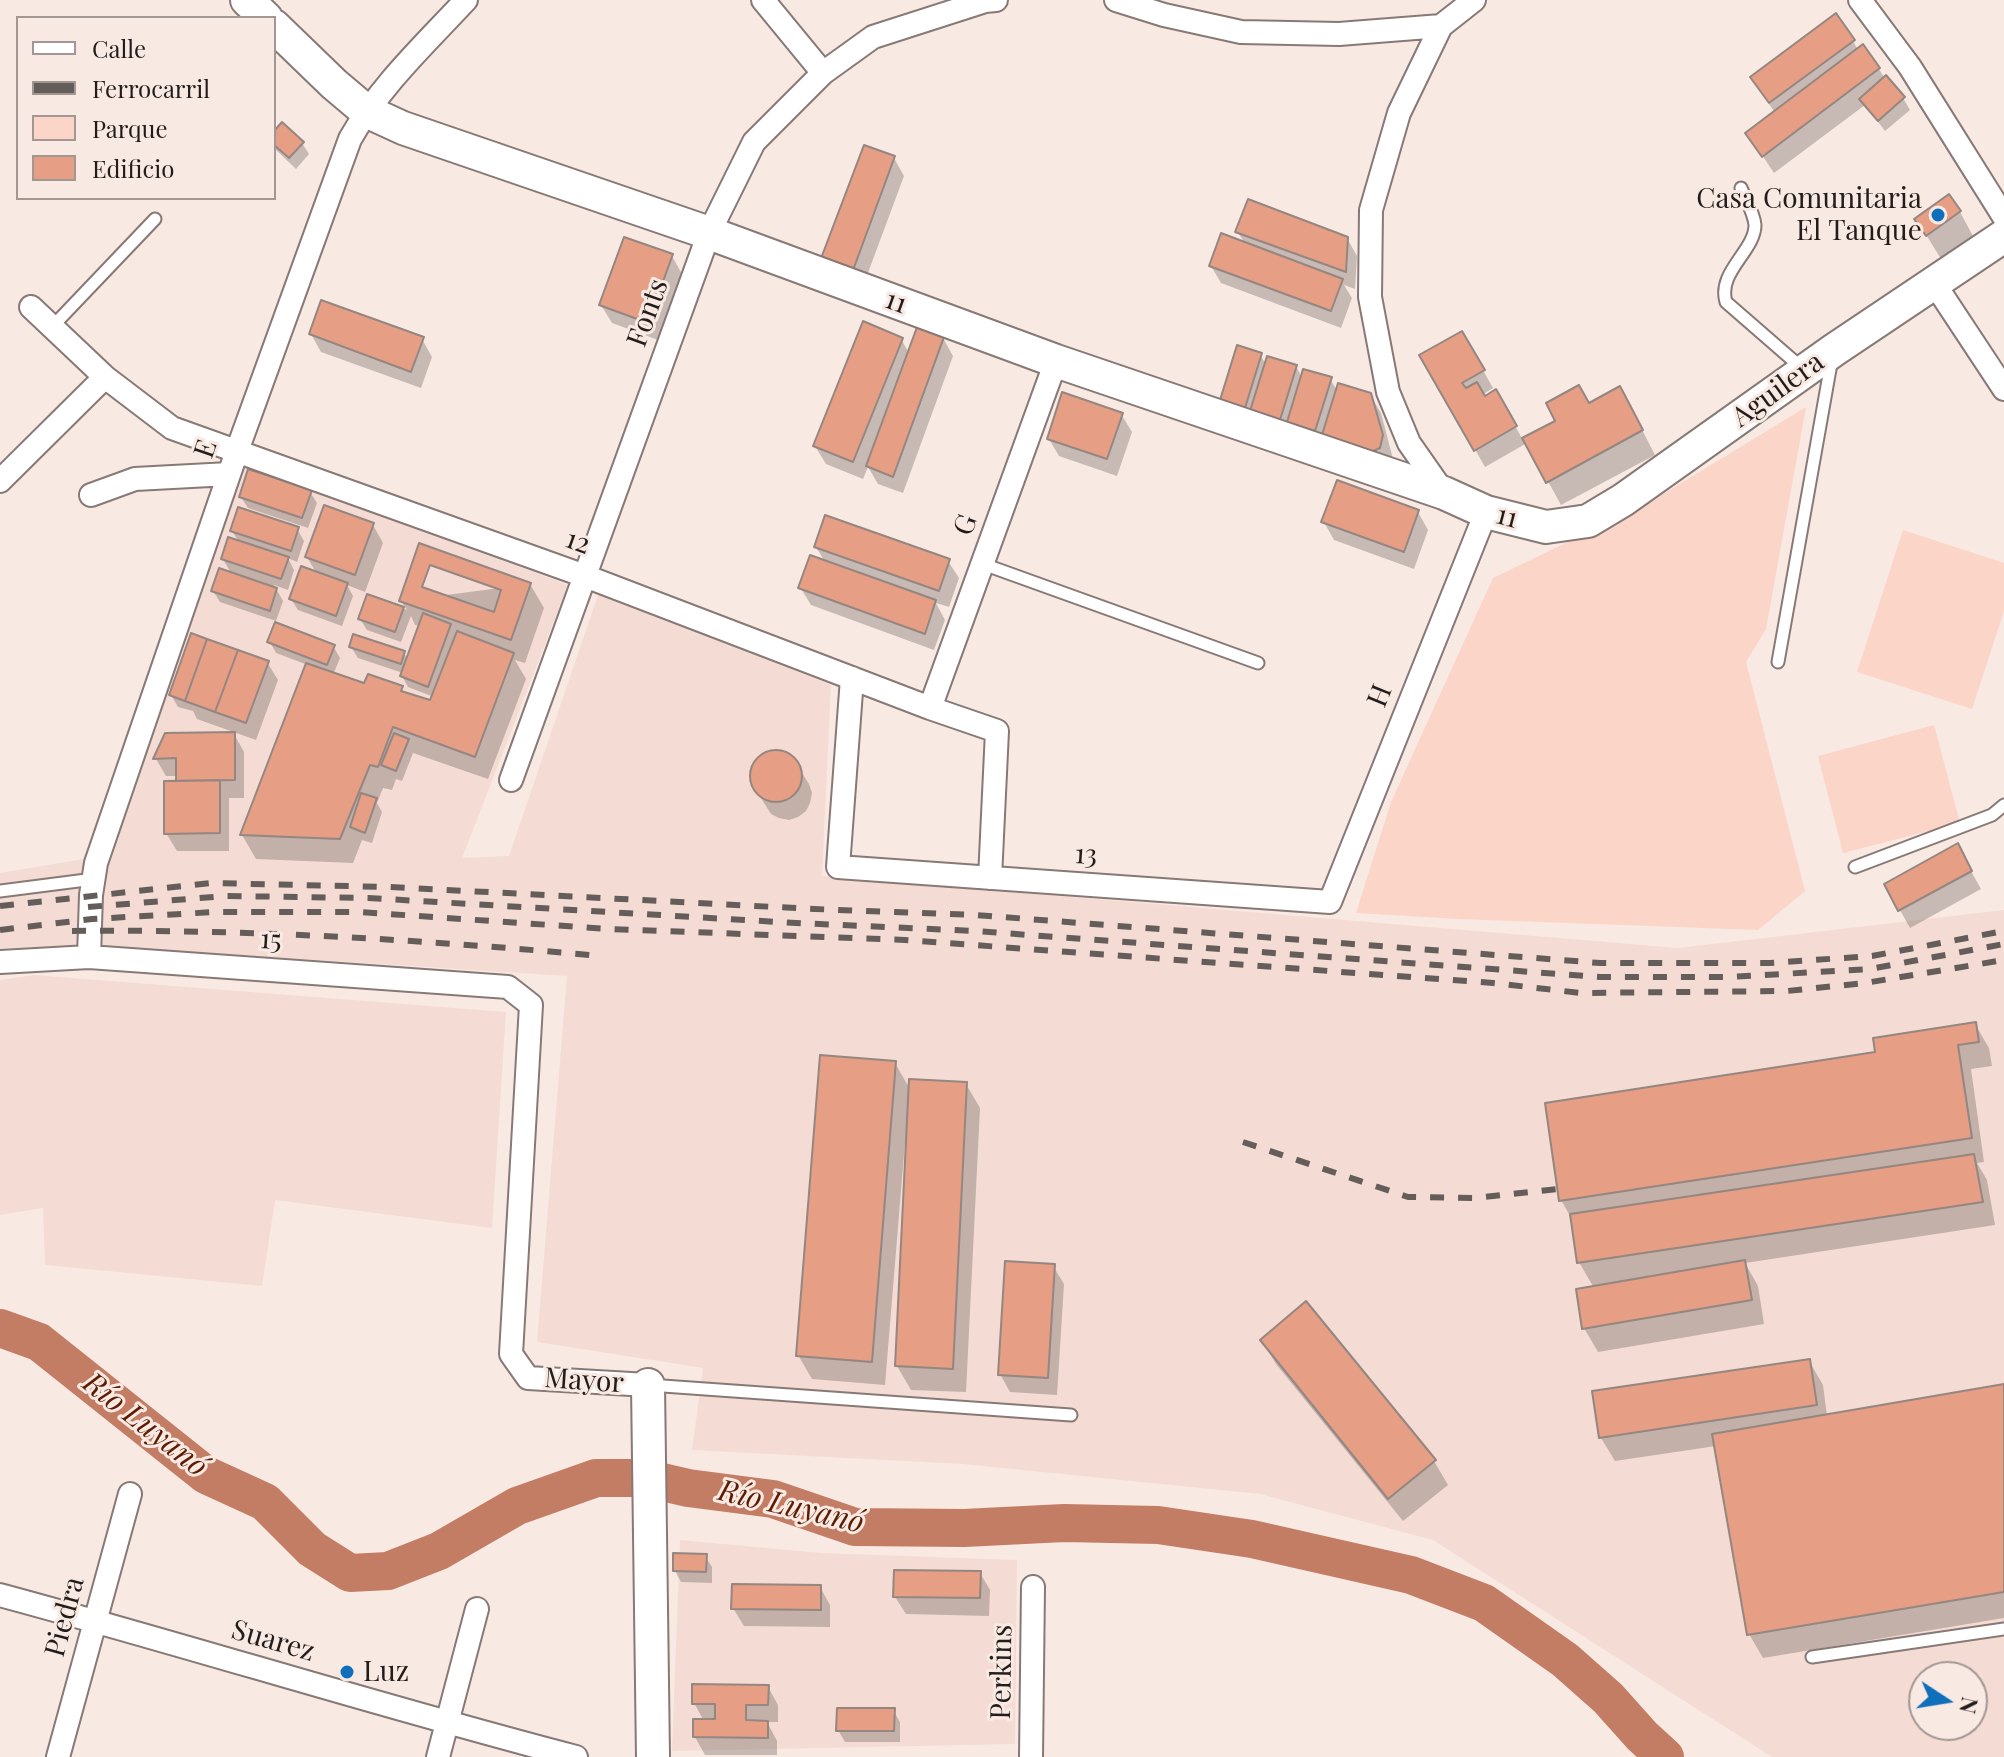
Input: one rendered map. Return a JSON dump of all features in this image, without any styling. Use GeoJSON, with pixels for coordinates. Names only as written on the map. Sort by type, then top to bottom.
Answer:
{"type":"FeatureCollection","features":[{"type":"Feature","properties":{"kind":"street"},"geometry":{"type":"LineString","coordinates":[[247,0],[264,16]]}},
{"type":"Feature","properties":{"kind":"street","name":"E"},"geometry":{"type":"LineString","coordinates":[[89,957],[96,863],[237,451],[350,139],[366,111],[395,76],[466,0]]}},
{"type":"Feature","properties":{"kind":"street"},"geometry":{"type":"LineString","coordinates":[[763,0],[823,73]]}},
{"type":"Feature","properties":{"kind":"street","name":"Fonts"},"geometry":{"type":"LineString","coordinates":[[511,780],[709,233],[754,142],[823,73],[873,37],[996,0]]}},
{"type":"Feature","properties":{"kind":"street"},"geometry":{"type":"LineString","coordinates":[[1116,0],[1164,15],[1241,32],[1339,34],[1441,26]]}},
{"type":"Feature","properties":{"kind":"street"},"geometry":{"type":"LineString","coordinates":[[1444,493],[1409,443],[1388,392],[1370,297],[1371,210],[1399,113],[1441,26],[1474,0]]}},
{"type":"Feature","properties":{"kind":"street"},"geometry":{"type":"LineString","coordinates":[[1860,0],[1910,67],[2004,217]]}},
{"type":"Feature","properties":{"kind":"street","name":"11"},"geometry":{"type":"LineString","coordinates":[[276,28],[366,111],[403,128],[709,233],[1056,361],[1444,493],[1486,512],[1546,527]]}},
{"type":"Feature","properties":{"kind":"street","name":"Aguilera"},"geometry":{"type":"LineString","coordinates":[[1546,527],[1588,521],[1623,500],[1834,350],[2004,236]]}},
{"type":"Feature","properties":{"kind":"street"},"geometry":{"type":"LineString","coordinates":[[1934,283],[2004,389]]}},
{"type":"Feature","properties":{"kind":"street","name":"12"},"geometry":{"type":"LineString","coordinates":[[31,307],[105,377],[172,428],[585,576],[997,731],[990,878]]}},
{"type":"Feature","properties":{"kind":"street","name":"G"},"geometry":{"type":"LineString","coordinates":[[930,708],[1056,361]]}},
{"type":"Feature","properties":{"kind":"street"},"geometry":{"type":"LineString","coordinates":[[0,481],[105,377]]}},
{"type":"Feature","properties":{"kind":"street"},"geometry":{"type":"LineString","coordinates":[[91,495],[135,479],[229,474]]}},
{"type":"Feature","properties":{"kind":"street","name":"H"},"geometry":{"type":"LineString","coordinates":[[1330,902],[1486,512]]}},
{"type":"Feature","properties":{"kind":"street","name":"13"},"geometry":{"type":"LineString","coordinates":[[852,678],[838,867],[1330,902]]}},
{"type":"Feature","properties":{"kind":"street","name":"15"},"geometry":{"type":"LineString","coordinates":[[0,962],[89,957],[508,987],[531,1005]]}},
{"type":"Feature","properties":{"kind":"street","name":"Mayor"},"geometry":{"type":"LineString","coordinates":[[531,1005],[511,1354],[528,1378],[648,1385],[653,1757]]}},
{"type":"Feature","properties":{"kind":"street","name":"Piedra"},"geometry":{"type":"LineString","coordinates":[[58,1757],[130,1494]]}},
{"type":"Feature","properties":{"kind":"street","name":"Perkins"},"geometry":{"type":"LineString","coordinates":[[1031,1757],[1033,1587]]}},
{"type":"Feature","properties":{"kind":"street","name":"Suarez"},"geometry":{"type":"LineString","coordinates":[[0,1595],[448,1724],[576,1757]]}},
{"type":"Feature","properties":{"kind":"street"},"geometry":{"type":"LineString","coordinates":[[438,1757],[477,1609]]}},
{"type":"Feature","properties":{"kind":"lane"},"geometry":{"type":"LineString","coordinates":[[1741,188],[1755,220],[1754,231],[1726,281],[1723,293],[1726,302],[1805,371]]}},
{"type":"Feature","properties":{"kind":"lane"},"geometry":{"type":"LineString","coordinates":[[52,327],[155,219]]}},
{"type":"Feature","properties":{"kind":"lane"},"geometry":{"type":"LineString","coordinates":[[1778,662],[1834,350]]}},
{"type":"Feature","properties":{"kind":"lane"},"geometry":{"type":"LineString","coordinates":[[983,564],[1258,663]]}},
{"type":"Feature","properties":{"kind":"lane"},"geometry":{"type":"LineString","coordinates":[[1855,867],[1992,815],[2004,805]]}},
{"type":"Feature","properties":{"kind":"lane"},"geometry":{"type":"LineString","coordinates":[[0,891],[94,879]]}},
{"type":"Feature","properties":{"kind":"lane"},"geometry":{"type":"LineString","coordinates":[[648,1385],[1071,1415]]}},
{"type":"Feature","properties":{"kind":"lane"},"geometry":{"type":"LineString","coordinates":[[1812,1657],[2004,1629]]}},
{"type":"Feature","properties":{"kind":"shaded area"},"geometry":{"type":"Polygon","coordinates":[[[246,464],[568,585],[462,858],[509,856],[599,592],[831,685],[822,876],[1678,948],[2004,910],[2004,1757],[1772,1757],[1433,1540],[1260,1494],[963,1464],[692,1450],[703,1368],[537,1342],[567,976],[100,946],[0,949],[0,873],[114,854],[246,464]]]}},
{"type":"Feature","properties":{"kind":"shaded area"},"geometry":{"type":"Polygon","coordinates":[[[34,975],[506,1012],[492,1228],[275,1200],[262,1286],[45,1265],[43,1208],[0,1215],[0,980],[34,975]]]}},
{"type":"Feature","properties":{"kind":"shaded area"},"geometry":{"type":"Polygon","coordinates":[[[680,1540],[821,1553],[1017,1560],[1015,1744],[672,1751],[680,1540]]]}},
{"type":"Feature","properties":{"kind":"green space"},"geometry":{"type":"Polygon","coordinates":[[[1806,407],[1766,629],[1746,662],[1805,891],[1758,930],[1356,913],[1391,802],[1493,578],[1647,504],[1806,407]]]}},
{"type":"Feature","properties":{"kind":"green space"},"geometry":{"type":"Polygon","coordinates":[[[1903,530],[2004,563],[2004,611],[1972,709],[1857,672],[1903,530]]]}},
{"type":"Feature","properties":{"kind":"green space"},"geometry":{"type":"Polygon","coordinates":[[[1934,725],[1960,823],[1843,853],[1818,756],[1934,725]]]}},
{"type":"Feature","properties":{"kind":"building"},"geometry":{"type":"Polygon","coordinates":[[[1836,13],[1855,40],[1769,103],[1750,77],[1836,13]]]}},
{"type":"Feature","properties":{"kind":"building"},"geometry":{"type":"Polygon","coordinates":[[[1863,44],[1880,68],[1762,157],[1745,133],[1863,44]]]}},
{"type":"Feature","properties":{"kind":"building"},"geometry":{"type":"Polygon","coordinates":[[[1886,75],[1905,97],[1878,121],[1859,99],[1886,75]]]}},
{"type":"Feature","properties":{"kind":"building"},"geometry":{"type":"Polygon","coordinates":[[[282,122],[304,142],[289,158],[276,147],[276,129],[282,122]]]}},
{"type":"Feature","properties":{"kind":"building"},"geometry":{"type":"Polygon","coordinates":[[[864,145],[895,156],[852,273],[820,261],[864,145]]]}},
{"type":"Feature","properties":{"kind":"building","name":"Casa Comunitaria El Tanque"},"geometry":{"type":"Polygon","coordinates":[[[1949,194],[1961,211],[1926,236],[1914,219],[1949,194]]]}},
{"type":"Feature","properties":{"kind":"building"},"geometry":{"type":"Polygon","coordinates":[[[1248,199],[1348,237],[1346,272],[1235,232],[1248,199]]]}},
{"type":"Feature","properties":{"kind":"building"},"geometry":{"type":"Polygon","coordinates":[[[1221,233],[1343,279],[1331,311],[1209,266],[1221,233]]]}},
{"type":"Feature","properties":{"kind":"building"},"geometry":{"type":"Polygon","coordinates":[[[624,237],[673,254],[648,323],[599,305],[624,237]]]}},
{"type":"Feature","properties":{"kind":"building"},"geometry":{"type":"Polygon","coordinates":[[[321,300],[424,337],[411,372],[309,334],[321,300]]]}},
{"type":"Feature","properties":{"kind":"building"},"geometry":{"type":"Polygon","coordinates":[[[863,321],[903,338],[853,462],[813,446],[863,321]]]}},
{"type":"Feature","properties":{"kind":"building"},"geometry":{"type":"Polygon","coordinates":[[[917,327],[944,337],[893,477],[866,466],[917,327]]]}},
{"type":"Feature","properties":{"kind":"building"},"geometry":{"type":"Polygon","coordinates":[[[1462,331],[1485,370],[1462,383],[1466,388],[1477,382],[1485,396],[1496,389],[1517,426],[1474,451],[1419,355],[1462,331]]]}},
{"type":"Feature","properties":{"kind":"building"},"geometry":{"type":"Polygon","coordinates":[[[1237,345],[1262,353],[1245,408],[1220,400],[1237,345]]]}},
{"type":"Feature","properties":{"kind":"building"},"geometry":{"type":"Polygon","coordinates":[[[1267,356],[1297,365],[1280,420],[1250,411],[1267,356]]]}},
{"type":"Feature","properties":{"kind":"building"},"geometry":{"type":"Polygon","coordinates":[[[1303,369],[1332,377],[1315,431],[1287,422],[1303,369]]]}},
{"type":"Feature","properties":{"kind":"building"},"geometry":{"type":"Polygon","coordinates":[[[1338,383],[1371,393],[1383,435],[1380,448],[1369,453],[1321,438],[1338,383]]]}},
{"type":"Feature","properties":{"kind":"building"},"geometry":{"type":"Polygon","coordinates":[[[1579,385],[1589,403],[1620,386],[1643,430],[1546,483],[1522,438],[1555,421],[1546,403],[1579,385]]]}},
{"type":"Feature","properties":{"kind":"building"},"geometry":{"type":"Polygon","coordinates":[[[1062,392],[1123,413],[1107,459],[1047,439],[1062,392]]]}},
{"type":"Feature","properties":{"kind":"building"},"geometry":{"type":"Polygon","coordinates":[[[248,469],[312,490],[302,518],[239,497],[248,469]]]}},
{"type":"Feature","properties":{"kind":"building"},"geometry":{"type":"Polygon","coordinates":[[[1337,480],[1419,510],[1404,552],[1321,522],[1337,480]]]}},
{"type":"Feature","properties":{"kind":"building"},"geometry":{"type":"Polygon","coordinates":[[[324,505],[374,523],[355,575],[305,557],[324,505]]]}},
{"type":"Feature","properties":{"kind":"building"},"geometry":{"type":"Polygon","coordinates":[[[238,507],[299,527],[291,551],[230,531],[238,507]]]}},
{"type":"Feature","properties":{"kind":"building"},"geometry":{"type":"Polygon","coordinates":[[[825,515],[950,559],[939,591],[814,547],[825,515]]]}},
{"type":"Feature","properties":{"kind":"building"},"geometry":{"type":"Polygon","coordinates":[[[228,537],[289,557],[281,579],[221,559],[228,537]]]}},
{"type":"Feature","properties":{"kind":"building"},"geometry":{"type":"Polygon","coordinates":[[[419,543],[531,583],[511,640],[399,601],[419,543]]]}},
{"type":"Feature","properties":{"kind":"building"},"geometry":{"type":"Polygon","coordinates":[[[810,555],[936,600],[925,634],[798,588],[810,555]]]}},
{"type":"Feature","properties":{"kind":"building"},"geometry":{"type":"Polygon","coordinates":[[[430,565],[501,590],[494,612],[422,587],[430,565]]]}},
{"type":"Feature","properties":{"kind":"building"},"geometry":{"type":"Polygon","coordinates":[[[301,566],[348,583],[336,616],[289,599],[301,566]]]}},
{"type":"Feature","properties":{"kind":"building"},"geometry":{"type":"Polygon","coordinates":[[[219,568],[277,588],[270,611],[211,591],[219,568]]]}},
{"type":"Feature","properties":{"kind":"building"},"geometry":{"type":"Polygon","coordinates":[[[367,594],[404,607],[395,632],[358,619],[367,594]]]}},
{"type":"Feature","properties":{"kind":"building"},"geometry":{"type":"Polygon","coordinates":[[[423,613],[451,624],[428,687],[400,676],[423,613]]]}},
{"type":"Feature","properties":{"kind":"building"},"geometry":{"type":"Polygon","coordinates":[[[275,622],[335,645],[327,665],[267,642],[275,622]]]}},
{"type":"Feature","properties":{"kind":"building"},"geometry":{"type":"Polygon","coordinates":[[[457,631],[514,653],[475,757],[393,727],[378,767],[370,765],[340,839],[240,835],[306,663],[364,683],[368,674],[403,686],[401,691],[430,700],[457,631]]]}},
{"type":"Feature","properties":{"kind":"building"},"geometry":{"type":"Polygon","coordinates":[[[191,633],[207,639],[185,701],[169,695],[191,633]]]}},
{"type":"Feature","properties":{"kind":"building"},"geometry":{"type":"Polygon","coordinates":[[[353,634],[405,651],[401,664],[349,647],[353,634]]]}},
{"type":"Feature","properties":{"kind":"building"},"geometry":{"type":"Polygon","coordinates":[[[207,639],[238,650],[215,712],[185,701],[207,639]]]}},
{"type":"Feature","properties":{"kind":"building"},"geometry":{"type":"Polygon","coordinates":[[[238,650],[269,661],[246,723],[215,712],[238,650]]]}},
{"type":"Feature","properties":{"kind":"building"},"geometry":{"type":"Polygon","coordinates":[[[235,732],[235,780],[176,781],[176,758],[153,759],[165,733],[235,732]]]}},
{"type":"Feature","properties":{"kind":"building"},"geometry":{"type":"Polygon","coordinates":[[[394,733],[409,739],[396,771],[381,765],[394,733]]]}},
{"type":"Feature","properties":{"kind":"building"},"geometry":{"type":"Polygon","coordinates":[[[776,750],[795,757],[802,776],[795,795],[776,802],[757,795],[750,776],[757,757],[776,750]]]}},
{"type":"Feature","properties":{"kind":"building"},"geometry":{"type":"Polygon","coordinates":[[[220,780],[220,833],[164,834],[164,781],[220,780]]]}},
{"type":"Feature","properties":{"kind":"building"},"geometry":{"type":"Polygon","coordinates":[[[361,793],[377,798],[365,833],[350,827],[361,793]]]}},
{"type":"Feature","properties":{"kind":"building"},"geometry":{"type":"Polygon","coordinates":[[[1958,843],[1972,871],[1898,911],[1884,884],[1958,843]]]}},
{"type":"Feature","properties":{"kind":"building"},"geometry":{"type":"Polygon","coordinates":[[[1976,1022],[1979,1042],[1958,1045],[1972,1138],[1559,1201],[1545,1103],[1875,1052],[1873,1038],[1976,1022]]]}},
{"type":"Feature","properties":{"kind":"building"},"geometry":{"type":"Polygon","coordinates":[[[820,1055],[896,1061],[872,1362],[796,1356],[820,1055]]]}},
{"type":"Feature","properties":{"kind":"building"},"geometry":{"type":"Polygon","coordinates":[[[909,1079],[967,1082],[953,1369],[895,1366],[909,1079]]]}},
{"type":"Feature","properties":{"kind":"building"},"geometry":{"type":"Polygon","coordinates":[[[1974,1154],[1983,1202],[1577,1263],[1570,1214],[1974,1154]]]}},
{"type":"Feature","properties":{"kind":"building"},"geometry":{"type":"Polygon","coordinates":[[[1745,1260],[1752,1300],[1582,1329],[1576,1289],[1745,1260]]]}},
{"type":"Feature","properties":{"kind":"building"},"geometry":{"type":"Polygon","coordinates":[[[1005,1261],[1055,1264],[1048,1378],[998,1375],[1005,1261]]]}},
{"type":"Feature","properties":{"kind":"building"},"geometry":{"type":"Polygon","coordinates":[[[1306,1301],[1436,1460],[1388,1499],[1260,1340],[1306,1301]]]}},
{"type":"Feature","properties":{"kind":"building"},"geometry":{"type":"Polygon","coordinates":[[[1810,1359],[1817,1405],[1599,1438],[1592,1391],[1810,1359]]]}},
{"type":"Feature","properties":{"kind":"building"},"geometry":{"type":"Polygon","coordinates":[[[2004,1384],[2004,1592],[1747,1635],[1712,1434],[2004,1384]]]}},
{"type":"Feature","properties":{"kind":"building"},"geometry":{"type":"Polygon","coordinates":[[[673,1553],[707,1554],[706,1572],[673,1571],[673,1553]]]}},
{"type":"Feature","properties":{"kind":"building"},"geometry":{"type":"Polygon","coordinates":[[[894,1570],[981,1571],[980,1598],[893,1597],[894,1570]]]}},
{"type":"Feature","properties":{"kind":"building"},"geometry":{"type":"Polygon","coordinates":[[[732,1584],[821,1585],[821,1610],[731,1609],[732,1584]]]}},
{"type":"Feature","properties":{"kind":"building"},"geometry":{"type":"Polygon","coordinates":[[[692,1684],[769,1685],[768,1705],[746,1705],[746,1720],[768,1721],[768,1738],[693,1737],[693,1719],[715,1719],[715,1704],[692,1704],[692,1684]]]}},
{"type":"Feature","properties":{"kind":"building"},"geometry":{"type":"Polygon","coordinates":[[[837,1708],[895,1708],[894,1731],[836,1731],[837,1708]]]}},
{"type":"Feature","properties":{"kind":"waterway","name":"Río Luyanó"},"geometry":{"type":"LineString","coordinates":[[0,1328],[39,1342],[206,1475],[265,1502],[312,1549],[350,1573],[388,1571],[439,1551],[517,1506],[596,1478],[645,1478],[688,1488],[773,1499],[855,1527],[964,1528],[1064,1523],[1158,1525],[1252,1539],[1411,1575],[1484,1603],[1565,1660],[1608,1698],[1665,1757]]}},
{"type":"Feature","properties":{"kind":"railway"},"geometry":{"type":"LineString","coordinates":[[0,906],[211,883],[390,887],[976,915],[1600,963],[1770,963],[1872,956],[2004,931]]}},
{"type":"Feature","properties":{"kind":"railway"},"geometry":{"type":"LineString","coordinates":[[88,907],[225,896],[368,898],[975,931],[1600,977],[1729,977],[1870,969],[2004,944]]}},
{"type":"Feature","properties":{"kind":"railway"},"geometry":{"type":"LineString","coordinates":[[0,930],[92,919],[215,912],[359,912],[609,929],[905,940],[1493,983],[1581,993],[1787,991],[1865,983],[2004,960]]}},
{"type":"Feature","properties":{"kind":"railway"},"geometry":{"type":"LineString","coordinates":[[72,931],[337,937],[601,956]]}},
{"type":"Feature","properties":{"kind":"railway"},"geometry":{"type":"LineString","coordinates":[[1243,1142],[1408,1197],[1474,1198],[1558,1189]]}},
{"type":"Feature","properties":{"kind":"place","name":"Casa Comunitaria El Tanque"},"geometry":{"type":"Point","coordinates":[1938,215]}},
{"type":"Feature","properties":{"kind":"place","name":"Luz"},"geometry":{"type":"Point","coordinates":[347,1672]}}]}
